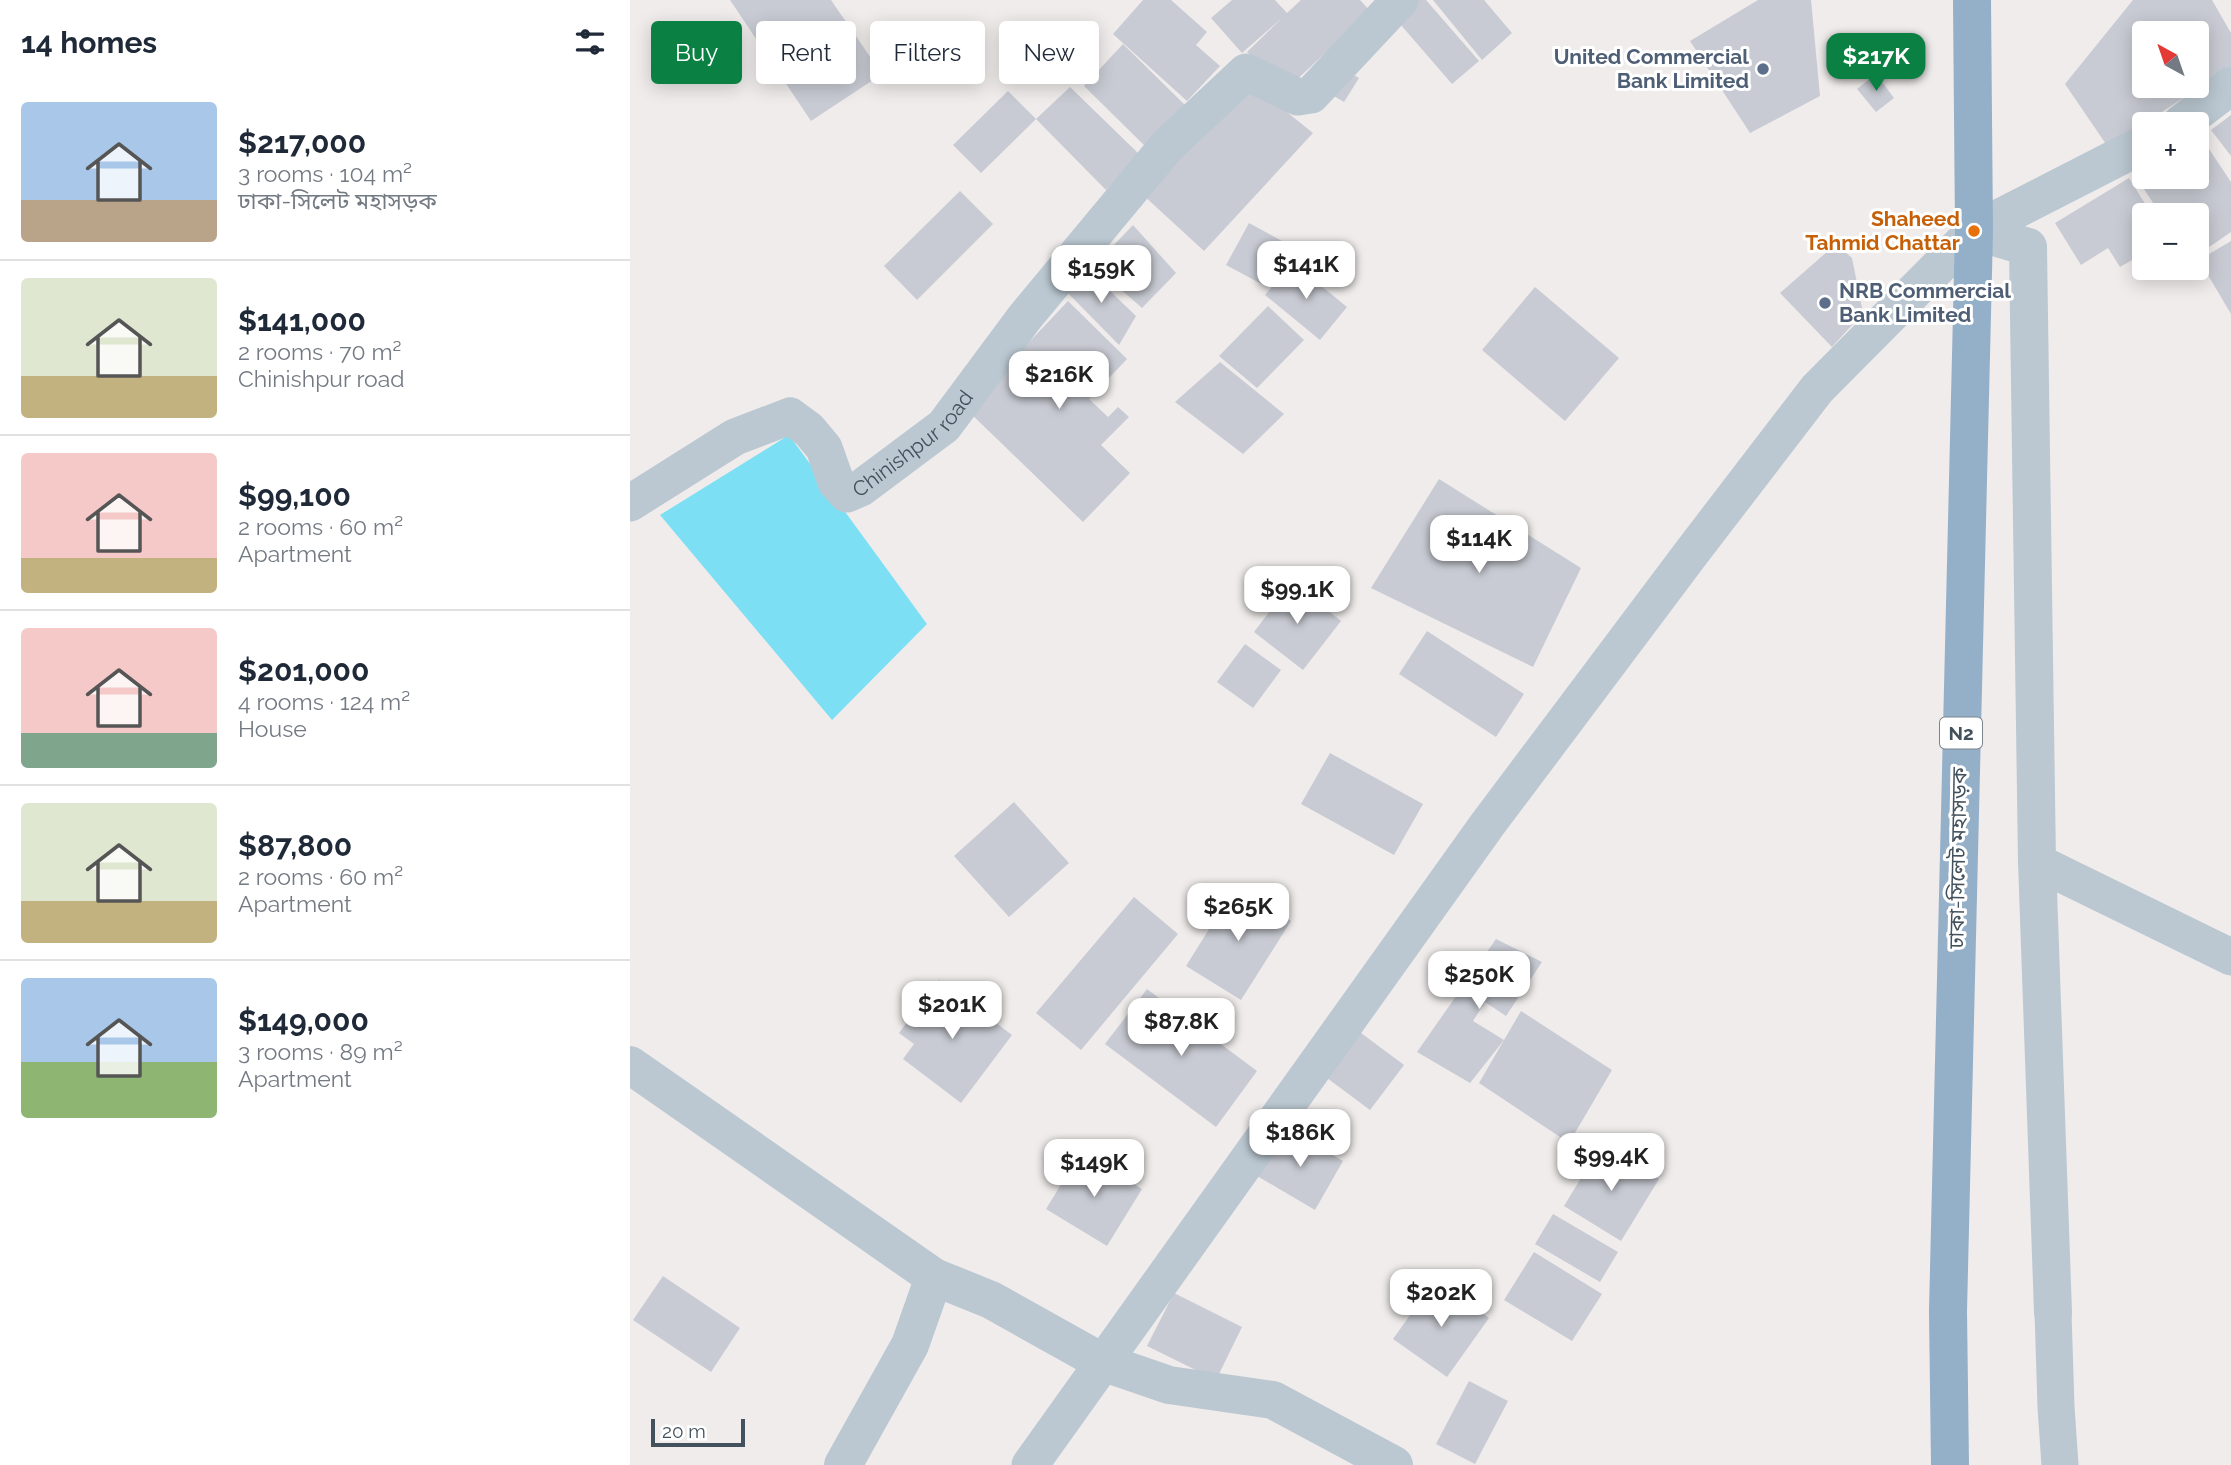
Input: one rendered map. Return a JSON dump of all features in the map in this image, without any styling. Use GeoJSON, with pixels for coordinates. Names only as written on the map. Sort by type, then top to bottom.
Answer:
{"type":"FeatureCollection","features":[{"type":"Feature","properties":{"kind":"highway","name":"ঢাকা-সিলেট মহাসড়ক"},"geometry":{"type":"LineString","coordinates":[[1950,1465],[1948,1284],[1974,230],[1972,0]]}},
{"type":"Feature","properties":{"kind":"street","name":"Chinishpur road"},"geometry":{"type":"LineString","coordinates":[[630,503],[734,437],[790,416],[809,430],[824,448],[835,482],[847,495],[861,488],[944,426],[1025,317],[1167,146],[1246,72],[1298,97],[1311,95],[1399,0]]}},
{"type":"Feature","properties":{"kind":"street"},"geometry":{"type":"LineString","coordinates":[[2197,112],[2231,86]]}},
{"type":"Feature","properties":{"kind":"street"},"geometry":{"type":"LineString","coordinates":[[1030,1465],[1488,825],[1817,389],[1974,230],[2132,150]]}},
{"type":"Feature","properties":{"kind":"street"},"geometry":{"type":"LineString","coordinates":[[1974,230],[2028,247],[2037,862],[2060,1465]]}},
{"type":"Feature","properties":{"kind":"street"},"geometry":{"type":"LineString","coordinates":[[2037,862],[2231,957]]}},
{"type":"Feature","properties":{"kind":"street"},"geometry":{"type":"LineString","coordinates":[[630,1065],[934,1277],[991,1300],[1102,1362],[1170,1385],[1273,1400],[1394,1465]]}},
{"type":"Feature","properties":{"kind":"street"},"geometry":{"type":"LineString","coordinates":[[843,1465],[910,1345],[934,1277]]}},
{"type":"Feature","properties":{"kind":"water"},"geometry":{"type":"Polygon","coordinates":[[[789,435],[927,624],[832,720],[660,515],[789,435]]]}},
{"type":"Feature","properties":{"kind":"building"},"geometry":{"type":"Polygon","coordinates":[[[730,0],[831,0],[845,21],[756,21],[756,39],[730,0]]]}},
{"type":"Feature","properties":{"kind":"building"},"geometry":{"type":"Polygon","coordinates":[[[1143,0],[1171,0],[1207,32],[1196,45],[1220,66],[1187,101],[1113,34],[1143,0]]]}},
{"type":"Feature","properties":{"kind":"building"},"geometry":{"type":"Polygon","coordinates":[[[1232,0],[1275,0],[1287,13],[1301,0],[1360,0],[1370,11],[1289,87],[1247,52],[1283,17],[1242,53],[1211,18],[1232,0]]]}},
{"type":"Feature","properties":{"kind":"building"},"geometry":{"type":"Polygon","coordinates":[[[1414,0],[1426,0],[1479,61],[1452,84],[1394,17],[1414,0]]]}},
{"type":"Feature","properties":{"kind":"building"},"geometry":{"type":"Polygon","coordinates":[[[1433,0],[1484,0],[1512,33],[1482,60],[1433,0]]]}},
{"type":"Feature","properties":{"kind":"building","name":"United Commercial Bank Limited"},"geometry":{"type":"Polygon","coordinates":[[[1758,0],[1811,0],[1820,96],[1750,133],[1690,41],[1758,0]]]}},
{"type":"Feature","properties":{"kind":"building"},"geometry":{"type":"Polygon","coordinates":[[[2133,0],[2212,0],[2231,33],[2231,67],[2209,81],[2209,21],[2132,21],[2132,98],[2183,98],[2162,112],[2132,112],[2132,131],[2108,147],[2065,84],[2133,0]]]}},
{"type":"Feature","properties":{"kind":"building"},"geometry":{"type":"Polygon","coordinates":[[[856,36],[870,57],[870,82],[811,121],[786,84],[856,84],[856,36]]]}},
{"type":"Feature","properties":{"kind":"building"},"geometry":{"type":"Polygon","coordinates":[[[1123,44],[1187,107],[1146,147],[1084,86],[1099,84],[1099,70],[1123,44]]]}},
{"type":"Feature","properties":{"kind":"building"},"geometry":{"type":"Polygon","coordinates":[[[1341,68],[1359,78],[1344,102],[1327,92],[1341,68]]]}},
{"type":"Feature","properties":{"kind":"building"},"geometry":{"type":"Polygon","coordinates":[[[1876,74],[1894,98],[1876,112],[1857,89],[1876,74]]]}},
{"type":"Feature","properties":{"kind":"building"},"geometry":{"type":"Polygon","coordinates":[[[1253,85],[1313,133],[1204,251],[1142,194],[1253,85]]]}},
{"type":"Feature","properties":{"kind":"building"},"geometry":{"type":"Polygon","coordinates":[[[1070,87],[1140,155],[1106,190],[1036,119],[1070,87]]]}},
{"type":"Feature","properties":{"kind":"building"},"geometry":{"type":"Polygon","coordinates":[[[1008,91],[1036,119],[981,173],[953,145],[1008,91]]]}},
{"type":"Feature","properties":{"kind":"building"},"geometry":{"type":"Polygon","coordinates":[[[2231,115],[2231,156],[2211,130],[2231,115]]]}},
{"type":"Feature","properties":{"kind":"building"},"geometry":{"type":"Polygon","coordinates":[[[2209,149],[2231,182],[2231,232],[2209,247],[2209,203],[2153,203],[2144,189],[2209,189],[2209,149]]]}},
{"type":"Feature","properties":{"kind":"building"},"geometry":{"type":"Polygon","coordinates":[[[2129,178],[2132,189],[2136,189],[2145,203],[2132,203],[2132,260],[2120,267],[2108,248],[2081,265],[2055,223],[2129,178]]]}},
{"type":"Feature","properties":{"kind":"building"},"geometry":{"type":"Polygon","coordinates":[[[960,191],[993,224],[917,300],[884,266],[960,191]]]}},
{"type":"Feature","properties":{"kind":"building"},"geometry":{"type":"Polygon","coordinates":[[[1249,223],[1291,246],[1267,287],[1226,265],[1249,223]]]}},
{"type":"Feature","properties":{"kind":"building"},"geometry":{"type":"Polygon","coordinates":[[[1133,225],[1176,273],[1142,308],[1094,266],[1133,225]]]}},
{"type":"Feature","properties":{"kind":"building"},"geometry":{"type":"Polygon","coordinates":[[[2231,241],[2231,314],[2209,277],[2209,254],[2231,241]]]}},
{"type":"Feature","properties":{"kind":"building","name":"NRB Commercial Bank Limited"},"geometry":{"type":"Polygon","coordinates":[[[1836,244],[1852,258],[1863,313],[1832,347],[1780,293],[1836,244]]]}},
{"type":"Feature","properties":{"kind":"building"},"geometry":{"type":"Polygon","coordinates":[[[1292,262],[1347,307],[1320,340],[1265,295],[1292,262]]]}},
{"type":"Feature","properties":{"kind":"building"},"geometry":{"type":"Polygon","coordinates":[[[1086,268],[1136,316],[1119,345],[1063,288],[1086,268]]]}},
{"type":"Feature","properties":{"kind":"building"},"geometry":{"type":"Polygon","coordinates":[[[1535,287],[1619,358],[1565,421],[1482,350],[1535,287]]]}},
{"type":"Feature","properties":{"kind":"building"},"geometry":{"type":"Polygon","coordinates":[[[1068,301],[1127,359],[1089,399],[1108,417],[1118,407],[1129,417],[1101,445],[1130,473],[1083,522],[966,409],[1068,301]]]}},
{"type":"Feature","properties":{"kind":"building"},"geometry":{"type":"Polygon","coordinates":[[[1268,306],[1304,340],[1257,388],[1219,356],[1268,306]]]}},
{"type":"Feature","properties":{"kind":"building"},"geometry":{"type":"Polygon","coordinates":[[[1220,362],[1284,414],[1243,454],[1175,402],[1220,362]]]}},
{"type":"Feature","properties":{"kind":"building"},"geometry":{"type":"Polygon","coordinates":[[[1439,479],[1581,568],[1533,667],[1371,588],[1439,479]]]}},
{"type":"Feature","properties":{"kind":"building"},"geometry":{"type":"Polygon","coordinates":[[[1292,582],[1341,621],[1303,670],[1254,632],[1292,582]]]}},
{"type":"Feature","properties":{"kind":"building"},"geometry":{"type":"Polygon","coordinates":[[[1427,631],[1524,694],[1496,737],[1399,674],[1427,631]]]}},
{"type":"Feature","properties":{"kind":"building"},"geometry":{"type":"Polygon","coordinates":[[[1245,644],[1281,670],[1253,708],[1217,682],[1245,644]]]}},
{"type":"Feature","properties":{"kind":"building"},"geometry":{"type":"Polygon","coordinates":[[[1330,753],[1423,804],[1394,855],[1301,804],[1330,753]]]}},
{"type":"Feature","properties":{"kind":"building"},"geometry":{"type":"Polygon","coordinates":[[[1014,802],[1069,863],[1009,917],[954,856],[1014,802]]]}},
{"type":"Feature","properties":{"kind":"building"},"geometry":{"type":"Polygon","coordinates":[[[1236,886],[1291,921],[1241,1000],[1186,966],[1236,886]]]}},
{"type":"Feature","properties":{"kind":"building"},"geometry":{"type":"Polygon","coordinates":[[[1134,897],[1178,934],[1081,1050],[1036,1013],[1134,897]]]}},
{"type":"Feature","properties":{"kind":"building"},"geometry":{"type":"Polygon","coordinates":[[[1496,939],[1542,962],[1506,1016],[1485,1002],[1473,1021],[1504,1040],[1470,1083],[1417,1052],[1496,939]]]}},
{"type":"Feature","properties":{"kind":"building"},"geometry":{"type":"Polygon","coordinates":[[[939,980],[1012,1035],[961,1103],[903,1059],[914,1044],[899,1033],[939,980]]]}},
{"type":"Feature","properties":{"kind":"building"},"geometry":{"type":"Polygon","coordinates":[[[1147,989],[1257,1071],[1216,1127],[1105,1044],[1147,989]]]}},
{"type":"Feature","properties":{"kind":"building"},"geometry":{"type":"Polygon","coordinates":[[[1521,1011],[1612,1070],[1569,1143],[1479,1083],[1521,1011]]]}},
{"type":"Feature","properties":{"kind":"building"},"geometry":{"type":"Polygon","coordinates":[[[1357,1030],[1404,1065],[1370,1110],[1323,1075],[1357,1030]]]}},
{"type":"Feature","properties":{"kind":"building"},"geometry":{"type":"Polygon","coordinates":[[[1286,1128],[1343,1161],[1315,1210],[1257,1176],[1286,1128]]]}},
{"type":"Feature","properties":{"kind":"building"},"geometry":{"type":"Polygon","coordinates":[[[1601,1145],[1659,1179],[1621,1241],[1564,1206],[1601,1145]]]}},
{"type":"Feature","properties":{"kind":"building"},"geometry":{"type":"Polygon","coordinates":[[[1081,1152],[1142,1189],[1107,1246],[1046,1209],[1081,1152]]]}},
{"type":"Feature","properties":{"kind":"building"},"geometry":{"type":"Polygon","coordinates":[[[1553,1214],[1618,1252],[1600,1282],[1535,1244],[1553,1214]]]}},
{"type":"Feature","properties":{"kind":"building"},"geometry":{"type":"Polygon","coordinates":[[[1534,1252],[1602,1294],[1572,1341],[1504,1300],[1534,1252]]]}},
{"type":"Feature","properties":{"kind":"building"},"geometry":{"type":"Polygon","coordinates":[[[663,1276],[740,1328],[711,1372],[633,1320],[663,1276]]]}},
{"type":"Feature","properties":{"kind":"building"},"geometry":{"type":"Polygon","coordinates":[[[1435,1280],[1489,1318],[1447,1377],[1393,1339],[1435,1280]]]}},
{"type":"Feature","properties":{"kind":"building"},"geometry":{"type":"Polygon","coordinates":[[[1174,1293],[1242,1327],[1216,1380],[1147,1346],[1174,1293]]]}},
{"type":"Feature","properties":{"kind":"building"},"geometry":{"type":"Polygon","coordinates":[[[1469,1381],[1508,1401],[1475,1464],[1436,1444],[1469,1381]]]}},
{"type":"Feature","properties":{"kind":"place","name":"United Commercial Bank Limited"},"geometry":{"type":"Point","coordinates":[1763,69]}},
{"type":"Feature","properties":{"kind":"place","name":"Shaheed Tahmid Chattar"},"geometry":{"type":"Point","coordinates":[1974,231]}},
{"type":"Feature","properties":{"kind":"place","name":"NRB Commercial Bank Limited"},"geometry":{"type":"Point","coordinates":[1825,303]}}]}
